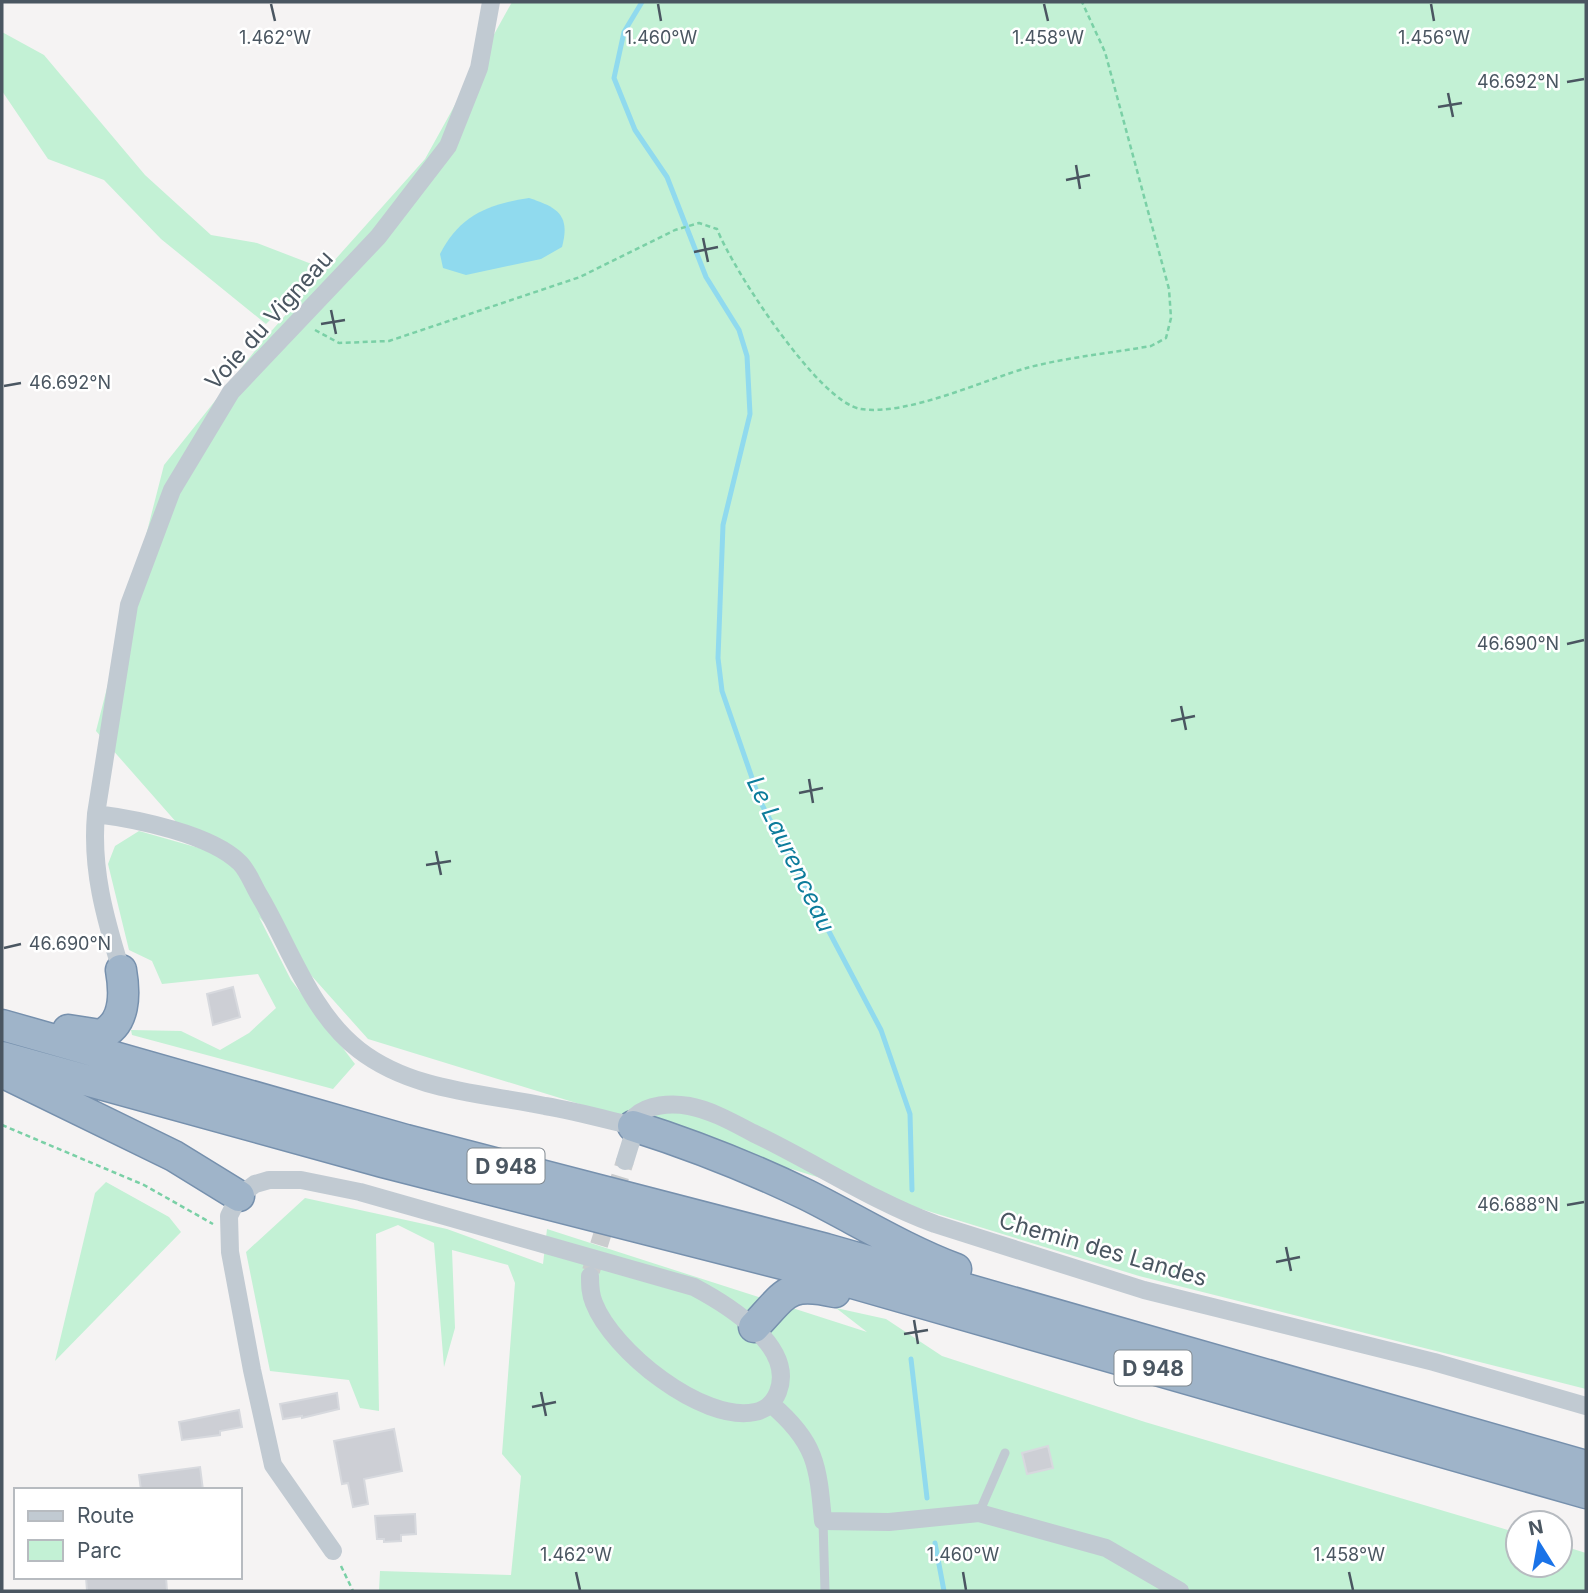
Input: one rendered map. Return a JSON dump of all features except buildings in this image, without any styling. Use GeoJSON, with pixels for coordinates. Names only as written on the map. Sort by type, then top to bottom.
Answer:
{"type":"FeatureCollection","features":[{"type":"Feature","properties":{"kind":"highway"},"geometry":{"type":"LineString","coordinates":[[2,1011],[79,1033],[100,1035],[113,1027],[122,1007],[121,970]]}},
{"type":"Feature","properties":{"kind":"highway","name":"D 948"},"geometry":{"type":"LineString","coordinates":[[2,1025],[406,1140],[826,1249],[1586,1466]]}},
{"type":"Feature","properties":{"kind":"highway","name":"D 948"},"geometry":{"type":"LineString","coordinates":[[2,1057],[383,1161],[924,1303],[1586,1493]]}},
{"type":"Feature","properties":{"kind":"highway"},"geometry":{"type":"LineString","coordinates":[[2,1072],[174,1156],[239,1196]]}},
{"type":"Feature","properties":{"kind":"highway"},"geometry":{"type":"LineString","coordinates":[[634,1126],[697,1147],[777,1181],[907,1248],[993,1282],[1011,1301]]}},
{"type":"Feature","properties":{"kind":"highway"},"geometry":{"type":"LineString","coordinates":[[754,1327],[790,1290],[799,1286],[892,1306],[924,1303]]}},
{"type":"Feature","properties":{"kind":"street","name":"Voie du Vigneau"},"geometry":{"type":"LineString","coordinates":[[121,970],[99,890],[94,838],[128,605],[172,490],[231,392],[378,237],[448,146],[479,68],[491,2]]}},
{"type":"Feature","properties":{"kind":"street"},"geometry":{"type":"LineString","coordinates":[[96,814],[188,834],[217,847],[240,863],[311,993],[333,1024],[359,1050],[402,1076],[447,1089],[547,1106],[634,1126],[625,1161]]}},
{"type":"Feature","properties":{"kind":"street","name":"Chemin des Landes"},"geometry":{"type":"LineString","coordinates":[[634,1126],[634,1117],[640,1111],[663,1105],[691,1106],[761,1137],[913,1216],[935,1224],[1144,1290],[1434,1362],[1586,1406]]}},
{"type":"Feature","properties":{"kind":"street"},"geometry":{"type":"LineString","coordinates":[[333,1551],[273,1465],[230,1252],[229,1228],[233,1205],[239,1196],[255,1184],[285,1179],[360,1192],[667,1278],[712,1297],[754,1327],[765,1340],[779,1370],[781,1382],[771,1404],[758,1412],[729,1412],[674,1387],[636,1356],[602,1317],[594,1304],[590,1276]]}},
{"type":"Feature","properties":{"kind":"street"},"geometry":{"type":"LineString","coordinates":[[771,1404],[796,1424],[806,1438],[820,1485],[823,1521],[889,1522],[979,1513],[1106,1548],[1180,1591]]}},
{"type":"Feature","properties":{"kind":"lane"},"geometry":{"type":"LineString","coordinates":[[979,1513],[1005,1453]]}},
{"type":"Feature","properties":{"kind":"lane"},"geometry":{"type":"LineString","coordinates":[[823,1521],[825,1591]]}},
{"type":"Feature","properties":{"kind":"path"},"geometry":{"type":"LineString","coordinates":[[300,319],[339,343],[389,341],[580,277],[675,230],[697,223],[717,229],[743,281],[810,370],[836,395],[858,409],[899,409],[1033,367],[1151,346],[1166,338],[1171,318],[1168,289],[1105,52],[1082,2]]}},
{"type":"Feature","properties":{"kind":"path"},"geometry":{"type":"LineString","coordinates":[[2,1125],[144,1185],[196,1217],[229,1228]]}},
{"type":"Feature","properties":{"kind":"path"},"geometry":{"type":"LineString","coordinates":[[333,1551],[353,1591]]}},
{"type":"Feature","properties":{"kind":"green space"},"geometry":{"type":"Polygon","coordinates":[[[512,2],[1586,3],[1586,1389],[1139,1276],[368,1039],[259,917],[291,980],[355,1064],[333,1089],[132,1035],[131,1030],[181,1031],[220,1050],[249,1033],[276,1008],[258,974],[162,984],[152,961],[129,950],[108,864],[115,846],[139,831],[199,848],[96,731],[164,465],[266,337],[425,159],[512,2]]]}},
{"type":"Feature","properties":{"kind":"green space"},"geometry":{"type":"Polygon","coordinates":[[[2,32],[44,55],[145,175],[211,235],[257,243],[322,268],[266,324],[161,239],[104,180],[48,159],[2,91],[2,32]]]}},
{"type":"Feature","properties":{"kind":"green space"},"geometry":{"type":"Polygon","coordinates":[[[106,1182],[169,1217],[181,1232],[55,1361],[95,1193],[106,1182]]]}},
{"type":"Feature","properties":{"kind":"green space"},"geometry":{"type":"Polygon","coordinates":[[[305,1198],[447,1229],[543,1264],[547,1229],[867,1332],[836,1308],[886,1319],[942,1356],[1145,1422],[1504,1529],[1504,1579],[1574,1579],[1574,1549],[1586,1553],[1586,1591],[379,1591],[380,1571],[511,1575],[521,1476],[502,1454],[515,1283],[508,1265],[452,1250],[455,1328],[444,1367],[434,1243],[398,1225],[376,1234],[379,1411],[360,1408],[349,1380],[270,1371],[246,1252],[305,1198]]]}},
{"type":"Feature","properties":{"kind":"water"},"geometry":{"type":"Polygon","coordinates":[[[529,198],[554,209],[563,219],[562,247],[541,259],[466,275],[443,268],[440,254],[456,230],[466,221],[488,208],[529,198]]]}},
{"type":"Feature","properties":{"kind":"waterway","name":"Le Laurenceau"},"geometry":{"type":"LineString","coordinates":[[642,2],[624,32],[614,78],[635,130],[667,177],[706,277],[739,330],[747,356],[750,414],[723,525],[718,658],[722,691],[760,801],[881,1030],[910,1114],[912,1190]]}},
{"type":"Feature","properties":{"kind":"waterway","name":"Le Laurenceau"},"geometry":{"type":"LineString","coordinates":[[911,1359],[927,1498]]}},
{"type":"Feature","properties":{"kind":"waterway","name":"Le Laurenceau"},"geometry":{"type":"LineString","coordinates":[[935,1543],[944,1591]]}},
{"type":"Feature","properties":{"kind":"tunnel"},"geometry":{"type":"LineString","coordinates":[[591,1271],[625,1161]]}}]}
